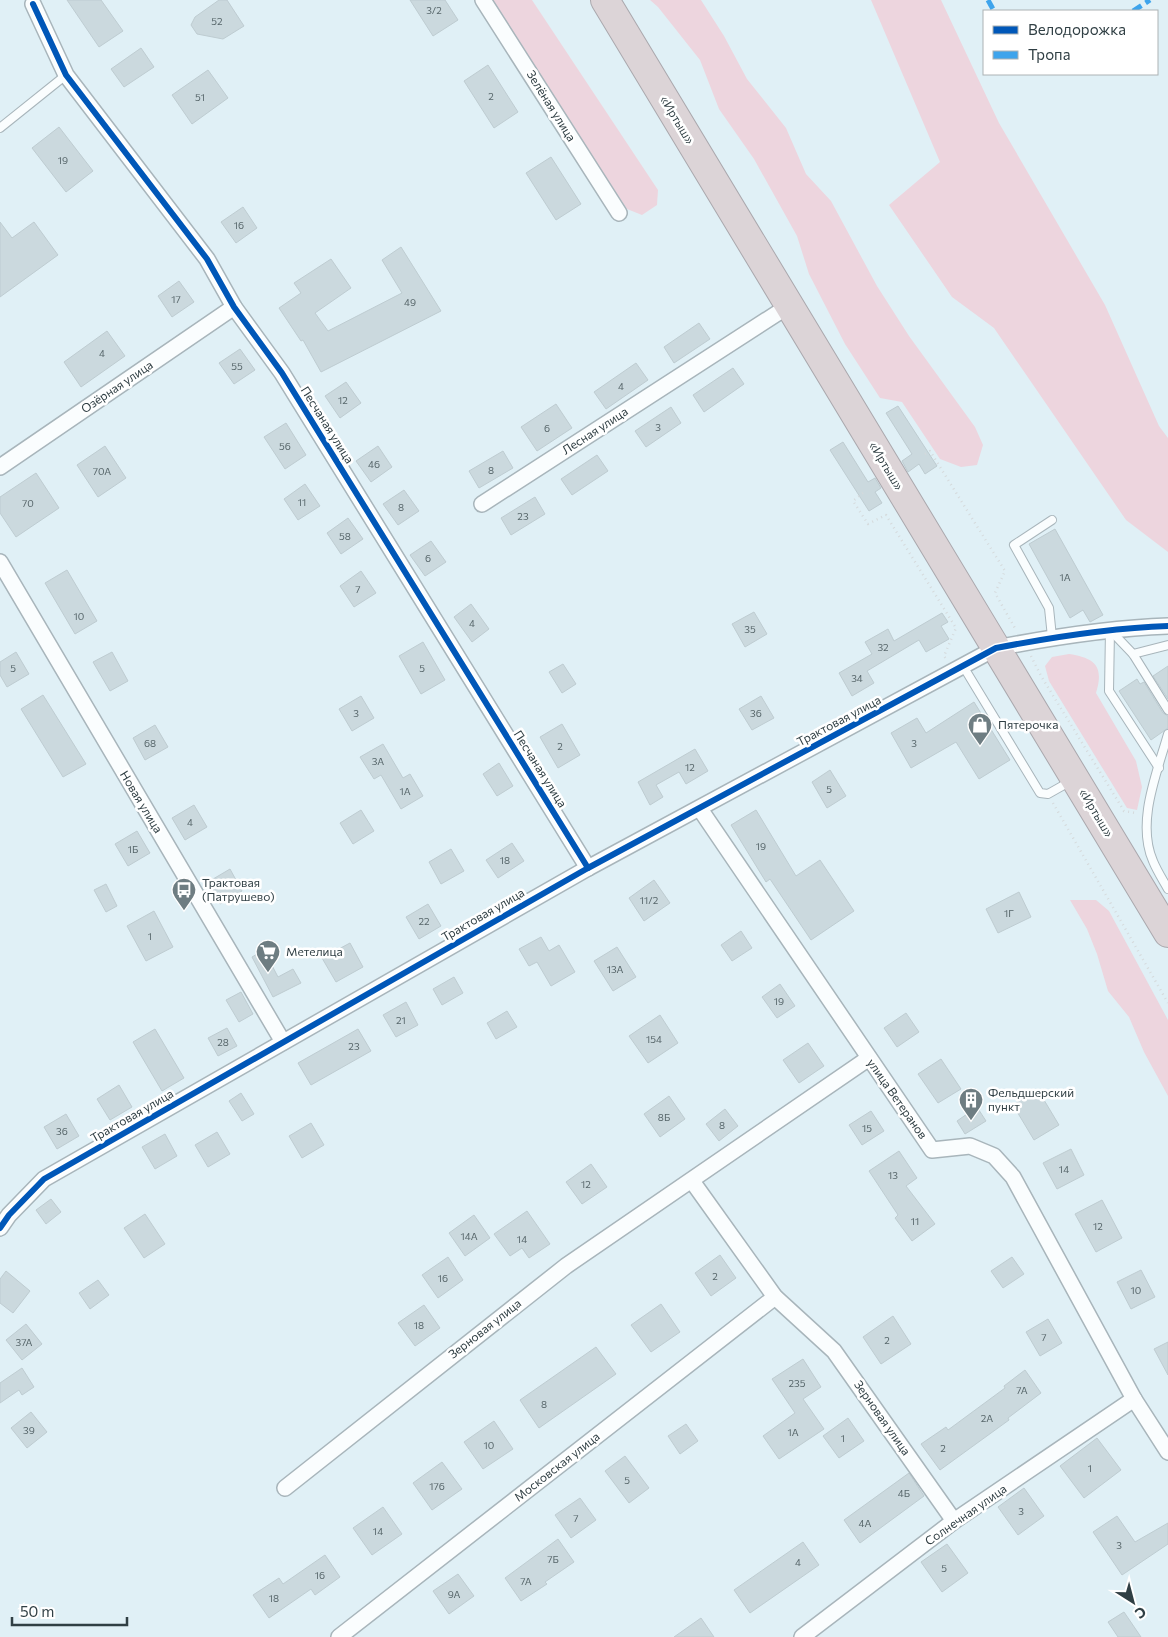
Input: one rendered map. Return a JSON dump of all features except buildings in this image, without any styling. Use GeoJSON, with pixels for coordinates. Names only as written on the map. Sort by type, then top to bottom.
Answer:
{"type":"FeatureCollection","features":[{"type":"Feature","properties":{"kind":"highway","name":"«Иртыш»"},"geometry":{"type":"LineString","coordinates":[[605,0],[1168,932]]}},
{"type":"Feature","properties":{"kind":"street","name":"Зелёная улица"},"geometry":{"type":"LineString","coordinates":[[483,0],[618,213]]}},
{"type":"Feature","properties":{"kind":"street","name":"Песчаная улица"},"geometry":{"type":"LineString","coordinates":[[33,4],[66,75],[207,259],[234,307],[282,373],[588,868]]}},
{"type":"Feature","properties":{"kind":"street","name":"Лесная улица"},"geometry":{"type":"LineString","coordinates":[[482,504],[790,305]]}},
{"type":"Feature","properties":{"kind":"street","name":"Озёрная улица"},"geometry":{"type":"LineString","coordinates":[[0,467],[234,307]]}},
{"type":"Feature","properties":{"kind":"street","name":"Новая улица"},"geometry":{"type":"LineString","coordinates":[[0,562],[283,1042]]}},
{"type":"Feature","properties":{"kind":"street","name":"Трактовая улица"},"geometry":{"type":"LineString","coordinates":[[0,1228],[9,1215],[44,1179],[588,868],[996,648],[1052,637],[1168,626]]}},
{"type":"Feature","properties":{"kind":"street","name":"улица Ветеранов"},"geometry":{"type":"LineString","coordinates":[[700,809],[932,1150],[970,1146],[994,1156],[1013,1177],[1134,1399],[1168,1452]]}},
{"type":"Feature","properties":{"kind":"street","name":"Зерновая улица"},"geometry":{"type":"LineString","coordinates":[[285,1488],[566,1266],[869,1058]]}},
{"type":"Feature","properties":{"kind":"street","name":"Зерновая улица"},"geometry":{"type":"LineString","coordinates":[[692,1181],[775,1297],[834,1351],[954,1521]]}},
{"type":"Feature","properties":{"kind":"street","name":"Московская улица"},"geometry":{"type":"LineString","coordinates":[[339,1637],[775,1297]]}},
{"type":"Feature","properties":{"kind":"street","name":"Солнечная улица"},"geometry":{"type":"LineString","coordinates":[[802,1637],[954,1521],[1134,1399]]}},
{"type":"Feature","properties":{"kind":"lane"},"geometry":{"type":"LineString","coordinates":[[0,128],[66,75]]}},
{"type":"Feature","properties":{"kind":"lane"},"geometry":{"type":"LineString","coordinates":[[1052,520],[1014,545],[1049,608],[1052,637]]}},
{"type":"Feature","properties":{"kind":"lane"},"geometry":{"type":"LineString","coordinates":[[1110,630],[1133,654],[1168,710]]}},
{"type":"Feature","properties":{"kind":"lane"},"geometry":{"type":"LineString","coordinates":[[1110,630],[1108,691],[1159,768]]}},
{"type":"Feature","properties":{"kind":"lane"},"geometry":{"type":"LineString","coordinates":[[1133,654],[1168,645]]}},
{"type":"Feature","properties":{"kind":"lane"},"geometry":{"type":"LineString","coordinates":[[963,666],[1040,793],[1048,794],[1075,779]]}},
{"type":"Feature","properties":{"kind":"lane"},"geometry":{"type":"LineString","coordinates":[[1168,734],[1147,815],[1146,833],[1153,861],[1168,889]]}},
{"type":"Feature","properties":{"kind":"path"},"geometry":{"type":"LineString","coordinates":[[925,454],[930,451],[1005,571],[995,593],[1041,676],[1124,810],[1147,815]]}},
{"type":"Feature","properties":{"kind":"shaded area"},"geometry":{"type":"Polygon","coordinates":[[[491,0],[532,0],[658,190],[657,205],[642,215],[627,209],[553,99],[491,0]]]}},
{"type":"Feature","properties":{"kind":"shaded area"},"geometry":{"type":"Polygon","coordinates":[[[650,0],[701,0],[724,36],[747,79],[786,128],[806,174],[831,201],[877,286],[909,336],[975,427],[983,445],[977,465],[961,467],[940,459],[902,402],[880,398],[845,344],[809,274],[797,236],[754,159],[719,109],[700,60],[658,7],[650,0]]]}},
{"type":"Feature","properties":{"kind":"shaded area"},"geometry":{"type":"Polygon","coordinates":[[[871,0],[941,0],[999,123],[1105,305],[1159,426],[1168,438],[1168,552],[1126,520],[994,328],[952,297],[889,205],[940,162],[871,0]]]}},
{"type":"Feature","properties":{"kind":"shaded area"},"geometry":{"type":"Polygon","coordinates":[[[1069,654],[1086,658],[1096,665],[1099,676],[1096,693],[1136,761],[1142,787],[1137,810],[1127,808],[1049,681],[1045,666],[1052,657],[1069,654]]]}},
{"type":"Feature","properties":{"kind":"shaded area"},"geometry":{"type":"Polygon","coordinates":[[[1070,900],[1096,900],[1109,911],[1168,1020],[1168,1096],[1144,1052],[1129,1017],[1108,991],[1087,929],[1070,900]]]}},
{"type":"Feature","properties":{"kind":"marked path"},"geometry":{"type":"LineString","coordinates":[[988,0],[993,10]]}},
{"type":"Feature","properties":{"kind":"marked path"},"geometry":{"type":"LineString","coordinates":[[1135,10],[1150,0]]}},
{"type":"Feature","properties":{"kind":"cycle path"},"geometry":{"type":"LineString","coordinates":[[33,4],[66,75],[207,259],[234,307],[282,373],[588,868]]}},
{"type":"Feature","properties":{"kind":"cycle path"},"geometry":{"type":"LineString","coordinates":[[0,1228],[9,1215],[44,1179],[588,868],[996,648],[1082,634],[1168,626]]}},
{"type":"Feature","properties":{"kind":"place","name":"Пятерочка"},"geometry":{"type":"Point","coordinates":[980,746]}},
{"type":"Feature","properties":{"kind":"place","name":"Трактовая (Патрушево)"},"geometry":{"type":"Point","coordinates":[184,911]}},
{"type":"Feature","properties":{"kind":"place","name":"Метелица"},"geometry":{"type":"Point","coordinates":[268,973]}},
{"type":"Feature","properties":{"kind":"place","name":"Фельдшерский пункт"},"geometry":{"type":"Point","coordinates":[971,1121]}}]}
